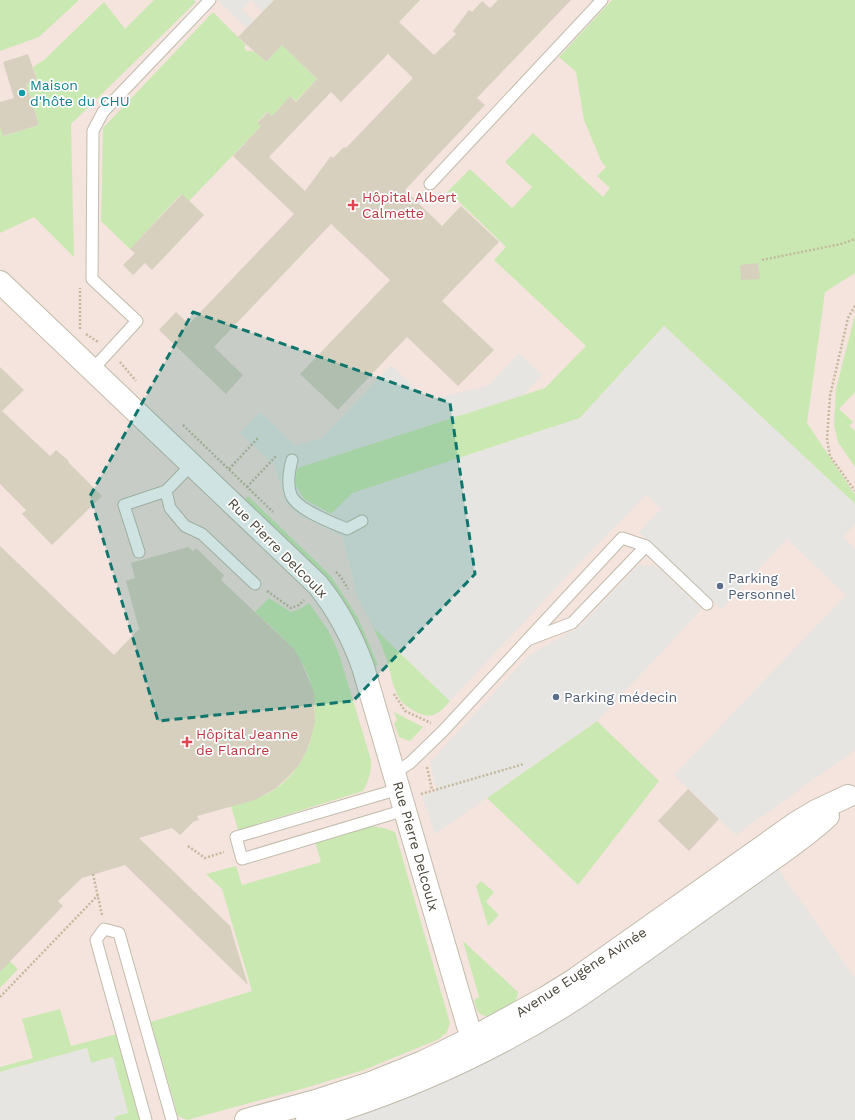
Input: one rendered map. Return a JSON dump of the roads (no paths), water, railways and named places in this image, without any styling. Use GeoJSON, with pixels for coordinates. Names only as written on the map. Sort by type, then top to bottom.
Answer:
{"type":"FeatureCollection","features":[{"type":"Feature","properties":{"kind":"street","name":"Rue Pierre Delcoulx"},"geometry":{"type":"LineString","coordinates":[[2,288],[92,369],[318,584],[342,618],[356,647],[363,667],[468,1026],[478,1044]]}},
{"type":"Feature","properties":{"kind":"street","name":"Avenue Eugène Avinée"},"geometry":{"type":"LineString","coordinates":[[307,1120],[357,1105],[428,1077],[558,990],[796,823],[852,793]]}},
{"type":"Feature","properties":{"kind":"street","name":"Avenue Eugène Avinée"},"geometry":{"type":"LineString","coordinates":[[246,1120],[319,1100],[371,1083],[423,1062],[478,1044]]}},
{"type":"Feature","properties":{"kind":"lane"},"geometry":{"type":"LineString","coordinates":[[92,369],[137,322],[92,279],[93,131],[103,112],[210,0]]}},
{"type":"Feature","properties":{"kind":"lane"},"geometry":{"type":"LineString","coordinates":[[430,184],[602,0]]}},
{"type":"Feature","properties":{"kind":"lane"},"geometry":{"type":"LineString","coordinates":[[292,460],[288,475],[291,496],[299,504],[315,516],[347,529],[362,521]]}},
{"type":"Feature","properties":{"kind":"lane"},"geometry":{"type":"LineString","coordinates":[[139,552],[124,505],[166,491],[192,464]]}},
{"type":"Feature","properties":{"kind":"lane"},"geometry":{"type":"LineString","coordinates":[[166,491],[170,508],[185,526],[202,534],[255,584]]}},
{"type":"Feature","properties":{"kind":"lane"},"geometry":{"type":"LineString","coordinates":[[405,810],[242,859],[236,837],[396,781],[410,763],[429,745],[528,640],[622,538],[646,546],[707,604]]}},
{"type":"Feature","properties":{"kind":"lane"},"geometry":{"type":"LineString","coordinates":[[528,640],[572,623],[646,546]]}},
{"type":"Feature","properties":{"kind":"lane"},"geometry":{"type":"LineString","coordinates":[[146,1120],[96,940],[104,929],[119,933],[172,1120]]}},
{"type":"Feature","properties":{"kind":"place","name":"Maison d'hôte du CHU"},"geometry":{"type":"Point","coordinates":[22,93]}},
{"type":"Feature","properties":{"kind":"place","name":"Hôpital Albert Calmette"},"geometry":{"type":"Point","coordinates":[353,205]}},
{"type":"Feature","properties":{"kind":"place","name":"Parking Personnel"},"geometry":{"type":"Point","coordinates":[720,586]}},
{"type":"Feature","properties":{"kind":"place","name":"Parking médecin"},"geometry":{"type":"Point","coordinates":[556,697]}},
{"type":"Feature","properties":{"kind":"place","name":"Hôpital Jeanne de Flandre"},"geometry":{"type":"Point","coordinates":[187,742]}}]}
